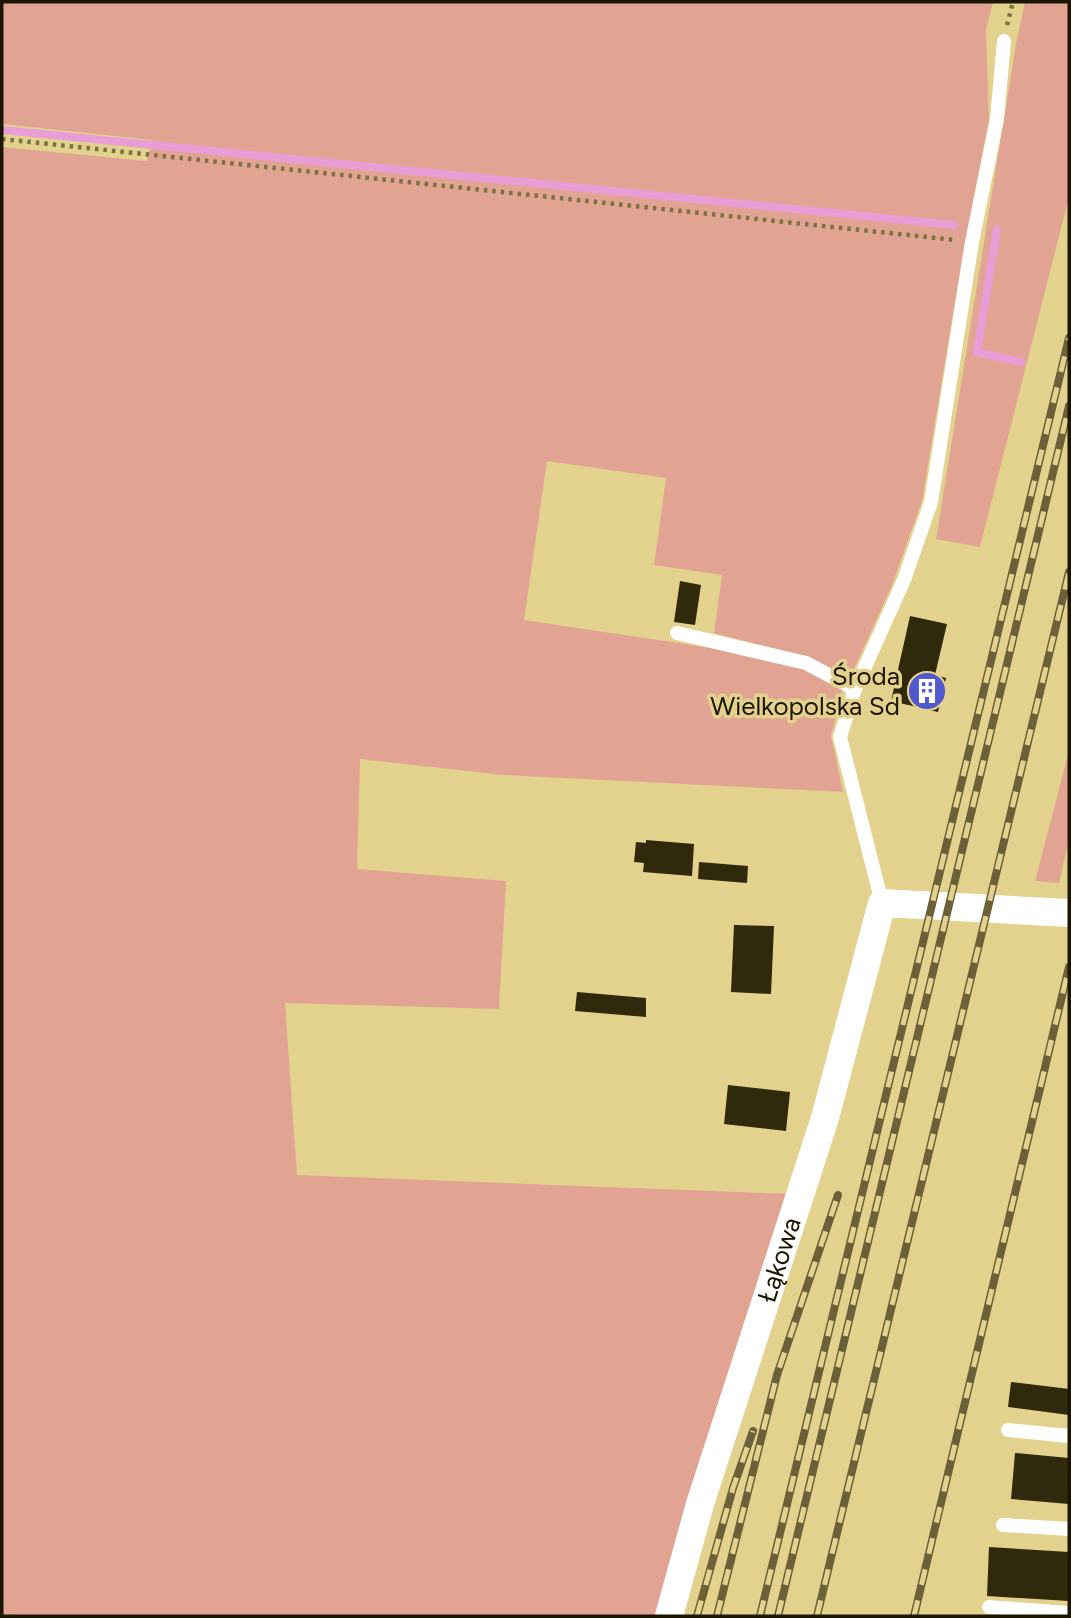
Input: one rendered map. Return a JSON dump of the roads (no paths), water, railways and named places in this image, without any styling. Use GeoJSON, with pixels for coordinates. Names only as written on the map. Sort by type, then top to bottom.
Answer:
{"type":"FeatureCollection","features":[{"type":"Feature","properties":{"kind":"street"},"geometry":{"type":"LineString","coordinates":[[882,903],[1068,908]]}},
{"type":"Feature","properties":{"kind":"street","name":"Łąkowa"},"geometry":{"type":"LineString","coordinates":[[669,1616],[699,1504],[825,1118],[882,903]]}},
{"type":"Feature","properties":{"kind":"lane"},"geometry":{"type":"LineString","coordinates":[[882,903],[840,737],[855,689],[904,580],[931,502],[972,242],[996,119],[1004,41]]}},
{"type":"Feature","properties":{"kind":"lane"},"geometry":{"type":"LineString","coordinates":[[677,633],[806,663],[855,689]]}},
{"type":"Feature","properties":{"kind":"lane"},"geometry":{"type":"LineString","coordinates":[[1008,1430],[1069,1436]]}},
{"type":"Feature","properties":{"kind":"lane"},"geometry":{"type":"LineString","coordinates":[[1003,1525],[1069,1529]]}},
{"type":"Feature","properties":{"kind":"lane"},"geometry":{"type":"LineString","coordinates":[[989,1607],[1069,1613]]}},
{"type":"Feature","properties":{"kind":"waterway"},"geometry":{"type":"LineString","coordinates":[[2,130],[954,225]]}},
{"type":"Feature","properties":{"kind":"waterway"},"geometry":{"type":"LineString","coordinates":[[997,229],[977,352],[1021,362]]}},
{"type":"Feature","properties":{"kind":"railway"},"geometry":{"type":"LineString","coordinates":[[760,1616],[1069,338]]}},
{"type":"Feature","properties":{"kind":"railway"},"geometry":{"type":"LineString","coordinates":[[778,1616],[1069,406]]}},
{"type":"Feature","properties":{"kind":"railway"},"geometry":{"type":"LineString","coordinates":[[817,1616],[1069,572]]}},
{"type":"Feature","properties":{"kind":"railway"},"geometry":{"type":"LineString","coordinates":[[914,1616],[1069,967]]}},
{"type":"Feature","properties":{"kind":"railway"},"geometry":{"type":"LineString","coordinates":[[717,1616],[777,1375],[838,1195]]}},
{"type":"Feature","properties":{"kind":"railway"},"geometry":{"type":"LineString","coordinates":[[697,1616],[733,1488],[753,1431]]}},
{"type":"Feature","properties":{"kind":"place","name":"Środa Wielkopolska Sd"},"geometry":{"type":"Point","coordinates":[927,691]}}]}
